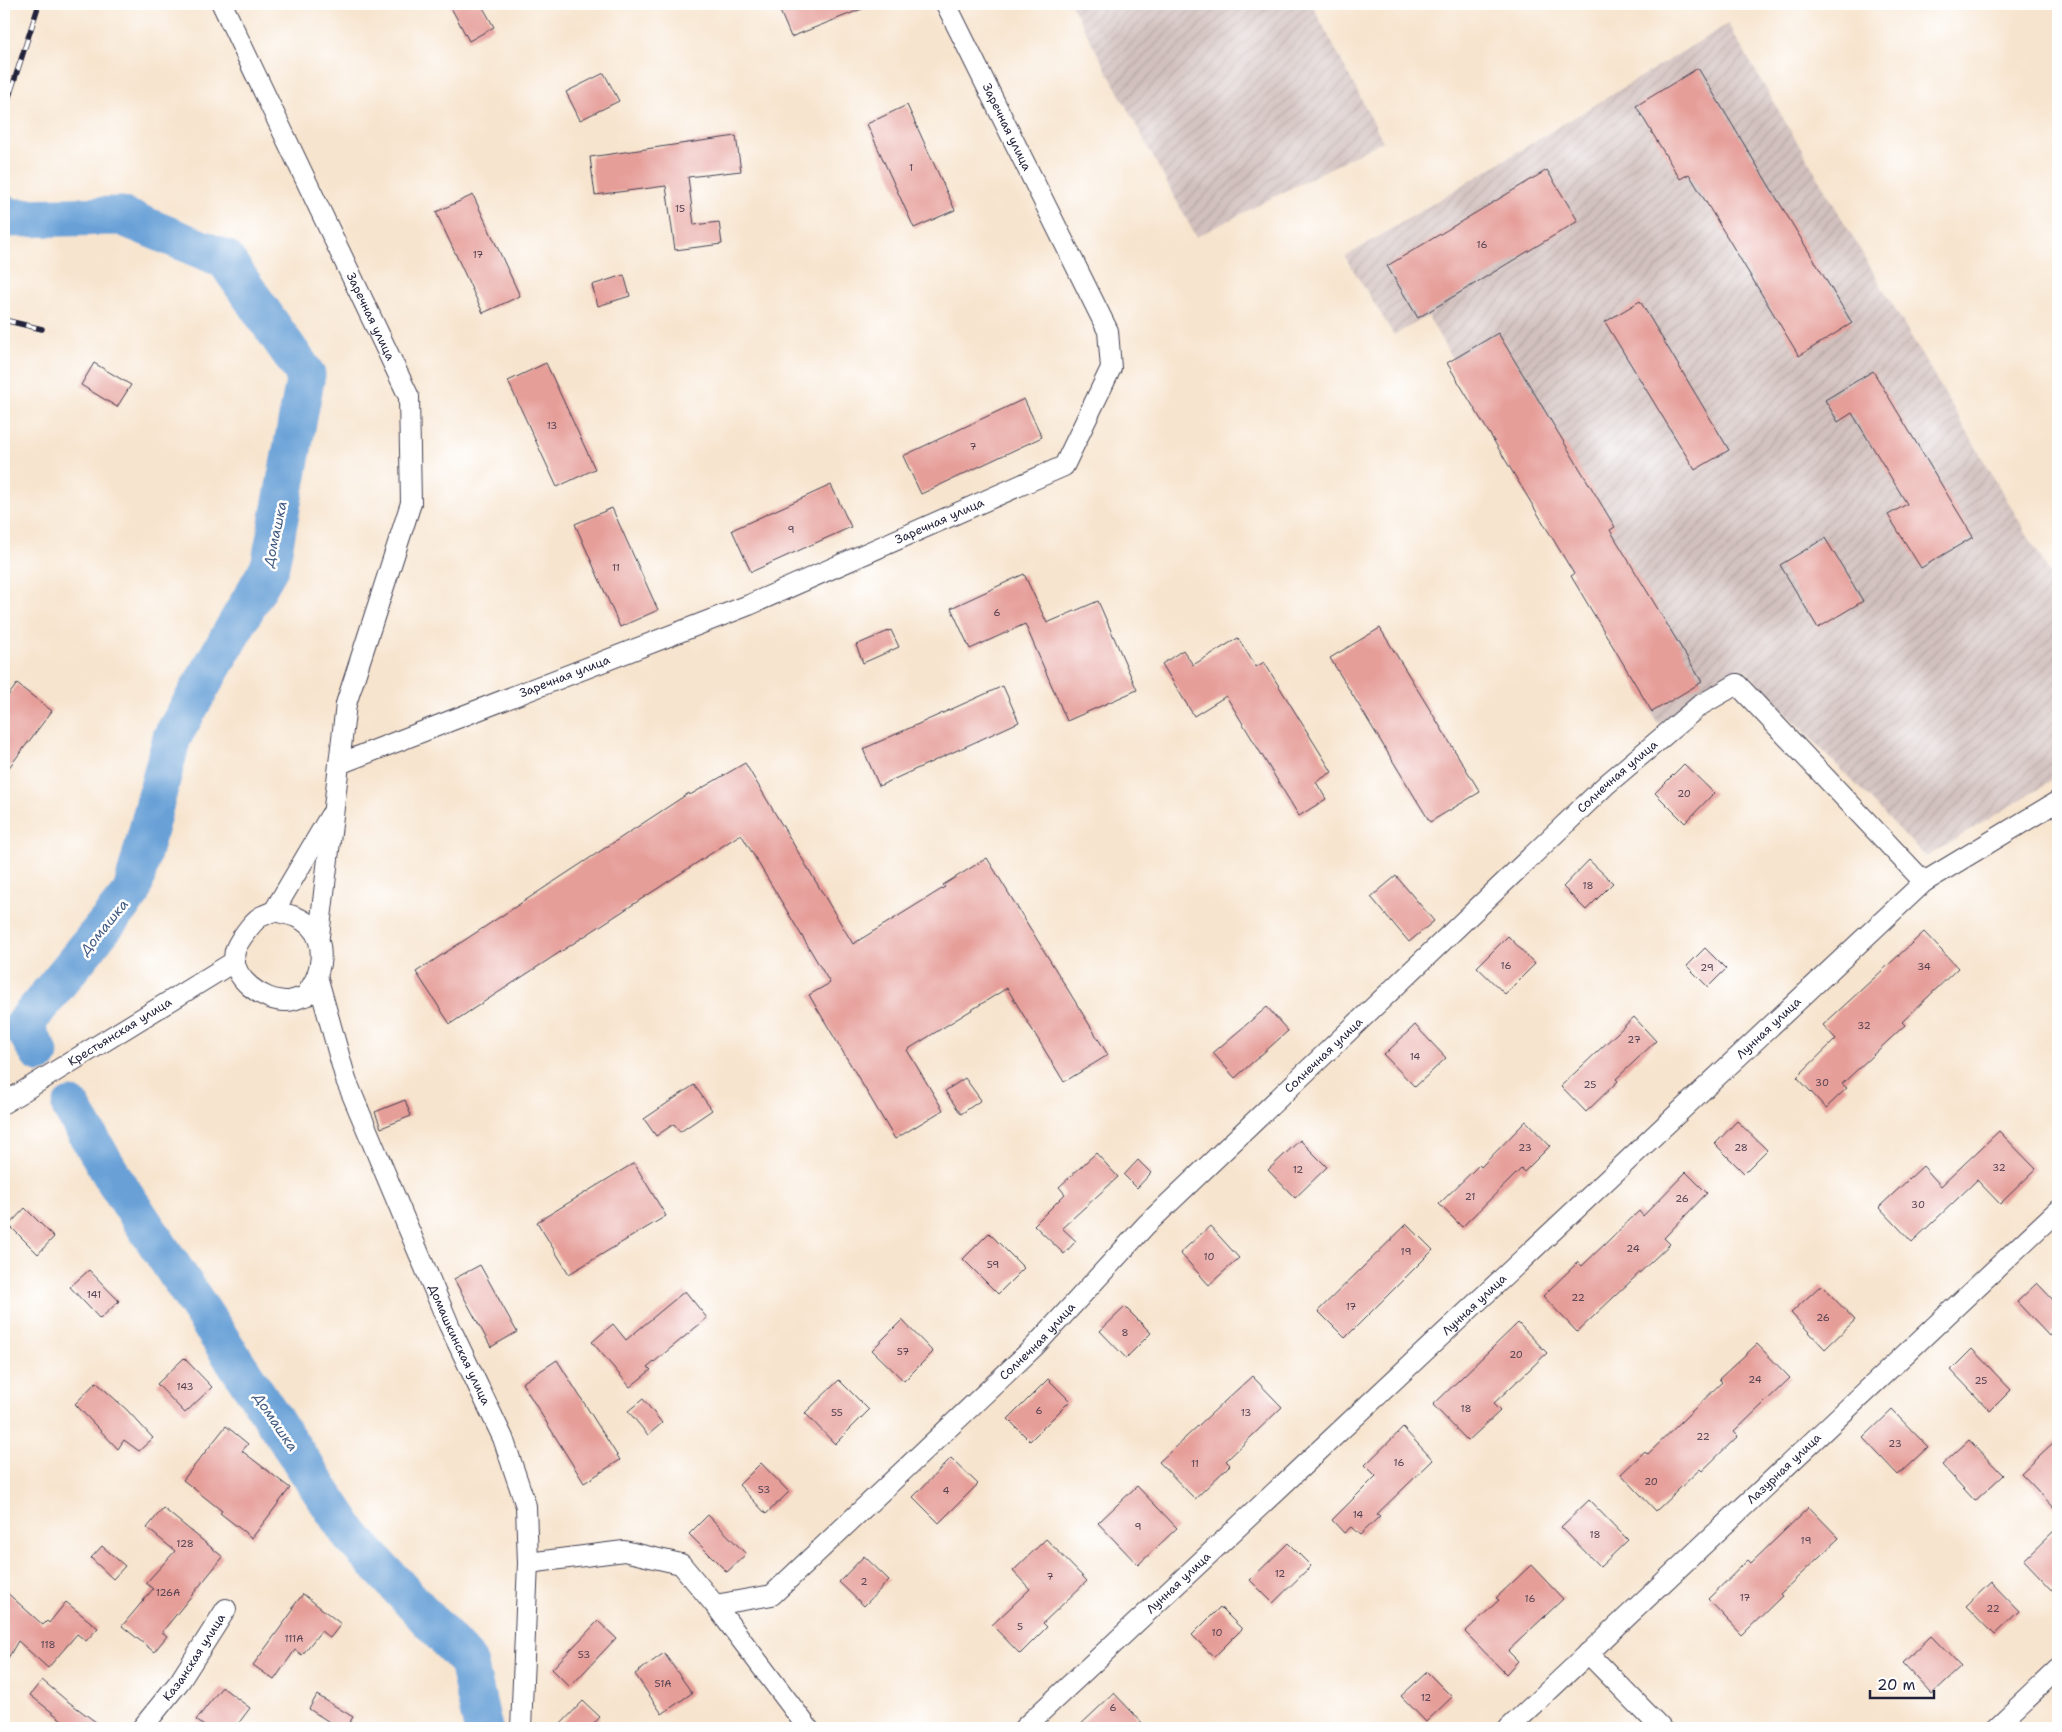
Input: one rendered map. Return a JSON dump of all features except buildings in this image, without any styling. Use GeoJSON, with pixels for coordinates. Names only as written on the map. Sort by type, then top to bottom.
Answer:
{"type":"FeatureCollection","features":[{"type":"Feature","properties":{"kind":"street","name":"Заречная улица"},"geometry":{"type":"LineString","coordinates":[[222,4],[408,397],[411,503],[346,704],[319,936]]}},
{"type":"Feature","properties":{"kind":"street","name":"Заречная улица"},"geometry":{"type":"LineString","coordinates":[[339,764],[749,606],[1064,466],[1111,368],[1108,331],[946,4]]}},
{"type":"Feature","properties":{"kind":"street","name":"Солнечная улица"},"geometry":{"type":"LineString","coordinates":[[715,1605],[772,1595],[1035,1346],[1146,1225],[1607,784],[1699,706],[1729,688],[1737,684],[1924,882]]}},
{"type":"Feature","properties":{"kind":"street","name":"Лунная улица"},"geometry":{"type":"LineString","coordinates":[[1024,1728],[1924,882],[2058,801]]}},
{"type":"Feature","properties":{"kind":"street"},"geometry":{"type":"LineString","coordinates":[[274,911],[296,917],[310,925],[319,936],[321,952],[317,976],[306,996],[288,1002],[259,994],[240,976],[235,960],[235,951],[252,925],[260,917],[274,911],[334,810]]}},
{"type":"Feature","properties":{"kind":"street","name":"Крестьянская улица"},"geometry":{"type":"LineString","coordinates":[[4,1103],[235,960]]}},
{"type":"Feature","properties":{"kind":"street","name":"Домашкинская улица"},"geometry":{"type":"LineString","coordinates":[[317,976],[346,1080],[449,1325],[504,1438],[526,1506],[528,1564],[521,1728]]}},
{"type":"Feature","properties":{"kind":"street","name":"Лазурная улица"},"geometry":{"type":"LineString","coordinates":[[1509,1728],[2058,1210]]}},
{"type":"Feature","properties":{"kind":"street"},"geometry":{"type":"LineString","coordinates":[[528,1564],[624,1551],[681,1564],[715,1605],[808,1728]]}},
{"type":"Feature","properties":{"kind":"street","name":"Казанская улица"},"geometry":{"type":"LineString","coordinates":[[142,1728],[180,1681],[226,1609]]}},
{"type":"Feature","properties":{"kind":"street"},"geometry":{"type":"LineString","coordinates":[[1588,1653],[1661,1728]]}},
{"type":"Feature","properties":{"kind":"street"},"geometry":{"type":"LineString","coordinates":[[1996,1728],[2058,1669]]}},
{"type":"Feature","properties":{"kind":"shaded area"},"geometry":{"type":"Polygon","coordinates":[[[1071,4],[1312,4],[1383,141],[1196,237],[1071,4]]]}},
{"type":"Feature","properties":{"kind":"shaded area"},"geometry":{"type":"Polygon","coordinates":[[[1728,24],[2058,587],[2058,777],[1926,857],[1744,669],[1658,724],[1428,316],[1394,335],[1345,257],[1728,24]]]}},
{"type":"Feature","properties":{"kind":"waterway","name":"Домашка"},"geometry":{"type":"LineString","coordinates":[[4,214],[12,218],[121,216],[225,259],[306,375],[270,566],[172,737],[132,892],[23,1026],[39,1053]]}},
{"type":"Feature","properties":{"kind":"waterway","name":"Домашка"},"geometry":{"type":"LineString","coordinates":[[71,1107],[116,1182],[351,1536],[468,1662],[483,1728]]}},
{"type":"Feature","properties":{"kind":"railway"},"geometry":{"type":"LineString","coordinates":[[4,112],[39,4]]}},
{"type":"Feature","properties":{"kind":"railway"},"geometry":{"type":"LineString","coordinates":[[4,320],[42,329]]}}]}
